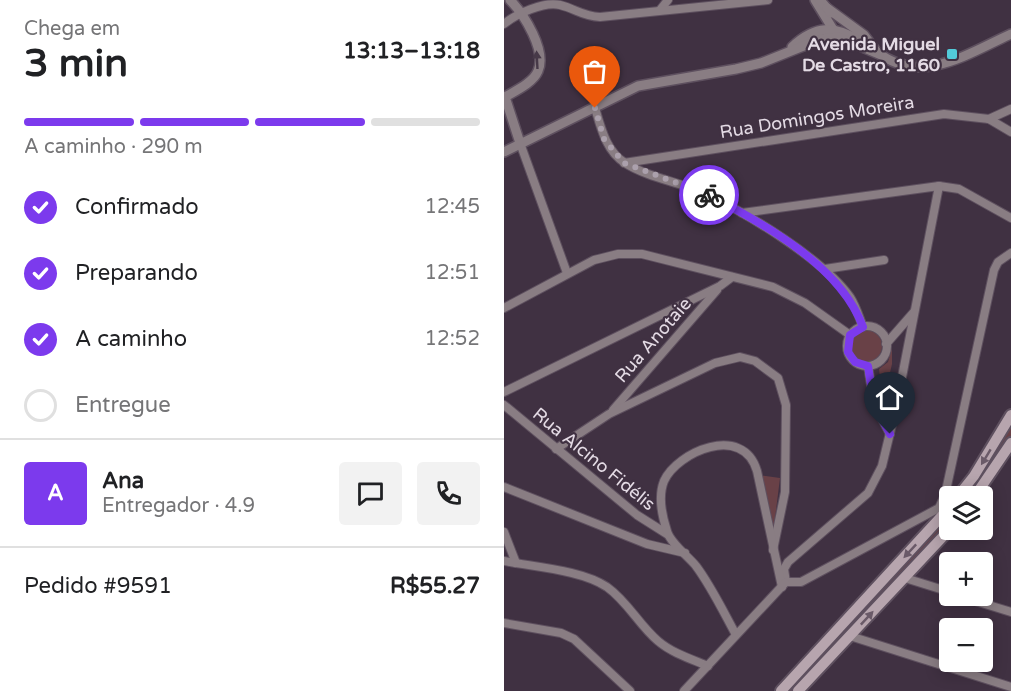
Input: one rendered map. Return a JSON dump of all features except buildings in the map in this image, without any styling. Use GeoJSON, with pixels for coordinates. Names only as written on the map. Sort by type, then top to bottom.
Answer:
{"type":"FeatureCollection","features":[{"type":"Feature","properties":{"kind":"main road"},"geometry":{"type":"LineString","coordinates":[[966,486],[1011,415]]}},
{"type":"Feature","properties":{"kind":"main road"},"geometry":{"type":"LineString","coordinates":[[982,486],[1011,443]]}},
{"type":"Feature","properties":{"kind":"main road"},"geometry":{"type":"LineString","coordinates":[[781,691],[939,516]]}},
{"type":"Feature","properties":{"kind":"main road"},"geometry":{"type":"LineString","coordinates":[[798,691],[940,540]]}},
{"type":"Feature","properties":{"kind":"street"},"geometry":{"type":"LineString","coordinates":[[510,0],[521,11],[534,36],[539,65],[534,77],[505,97],[567,273]]}},
{"type":"Feature","properties":{"kind":"street"},"geometry":{"type":"LineString","coordinates":[[660,10],[668,0]]}},
{"type":"Feature","properties":{"kind":"street"},"geometry":{"type":"LineString","coordinates":[[504,24],[521,11],[561,2],[587,16],[768,0]]}},
{"type":"Feature","properties":{"kind":"street"},"geometry":{"type":"LineString","coordinates":[[815,0],[832,28],[896,64],[918,69],[959,58],[1011,34]]}},
{"type":"Feature","properties":{"kind":"street"},"geometry":{"type":"LineString","coordinates":[[820,0],[827,8],[864,35],[878,53]]}},
{"type":"Feature","properties":{"kind":"street"},"geometry":{"type":"LineString","coordinates":[[827,8],[841,34],[848,41],[878,53]]}},
{"type":"Feature","properties":{"kind":"street"},"geometry":{"type":"LineString","coordinates":[[788,51],[804,39],[832,28]]}},
{"type":"Feature","properties":{"kind":"street"},"geometry":{"type":"LineString","coordinates":[[504,152],[638,86],[761,63],[821,39],[841,34]]}},
{"type":"Feature","properties":{"kind":"street"},"geometry":{"type":"LineString","coordinates":[[595,108],[604,139],[624,163],[705,194],[742,213],[825,269],[850,297],[863,327]]}},
{"type":"Feature","properties":{"kind":"street"},"geometry":{"type":"LineString","coordinates":[[989,119],[1011,109]]}},
{"type":"Feature","properties":{"kind":"street","name":"Rua Domingos Moreira"},"geometry":{"type":"LineString","coordinates":[[624,163],[920,116],[958,114],[989,119],[1011,132]]}},
{"type":"Feature","properties":{"kind":"street"},"geometry":{"type":"LineString","coordinates":[[742,213],[939,186],[959,189],[1011,218]]}},
{"type":"Feature","properties":{"kind":"street"},"geometry":{"type":"LineString","coordinates":[[784,584],[784,569],[795,554],[867,493],[882,466],[939,186]]}},
{"type":"Feature","properties":{"kind":"street"},"geometry":{"type":"LineString","coordinates":[[505,306],[594,260],[628,253],[667,259],[773,287],[790,294],[850,335]]}},
{"type":"Feature","properties":{"kind":"street"},"geometry":{"type":"LineString","coordinates":[[948,486],[994,270],[998,262],[1011,253]]}},
{"type":"Feature","properties":{"kind":"street"},"geometry":{"type":"LineString","coordinates":[[825,269],[884,260]]}},
{"type":"Feature","properties":{"kind":"street"},"geometry":{"type":"LineString","coordinates":[[504,392],[720,286],[732,277]]}},
{"type":"Feature","properties":{"kind":"street","name":"Rua Anotaie"},"geometry":{"type":"LineString","coordinates":[[609,414],[720,286]]}},
{"type":"Feature","properties":{"kind":"street"},"geometry":{"type":"LineString","coordinates":[[886,344],[885,338],[876,328],[863,327],[850,335],[847,345],[855,362],[868,366],[879,362],[886,344],[915,310]]}},
{"type":"Feature","properties":{"kind":"street"},"geometry":{"type":"LineString","coordinates":[[556,449],[609,414],[727,359],[740,357],[756,361],[770,369],[783,389],[786,405],[785,492],[773,550]]}},
{"type":"Feature","properties":{"kind":"street"},"geometry":{"type":"LineString","coordinates":[[868,366],[874,404],[890,434]]}},
{"type":"Feature","properties":{"kind":"street","name":"Rua Alcino Fidélis"},"geometry":{"type":"LineString","coordinates":[[504,405],[636,514],[667,534],[697,568],[735,633]]}},
{"type":"Feature","properties":{"kind":"street"},"geometry":{"type":"LineString","coordinates":[[667,534],[662,504],[664,480],[673,469],[686,459],[708,448],[726,444],[742,448],[754,462],[773,550],[784,584]]}},
{"type":"Feature","properties":{"kind":"street"},"geometry":{"type":"LineString","coordinates":[[504,487],[647,544],[685,553]]}},
{"type":"Feature","properties":{"kind":"street"},"geometry":{"type":"LineString","coordinates":[[684,691],[735,633],[784,584],[801,582],[939,513]]}},
{"type":"Feature","properties":{"kind":"street"},"geometry":{"type":"LineString","coordinates":[[504,532],[516,563]]}},
{"type":"Feature","properties":{"kind":"street"},"geometry":{"type":"LineString","coordinates":[[504,561],[590,579],[607,587],[627,604],[656,640],[667,648],[708,666]]}},
{"type":"Feature","properties":{"kind":"street"},"geometry":{"type":"LineString","coordinates":[[905,578],[939,589]]}},
{"type":"Feature","properties":{"kind":"street"},"geometry":{"type":"LineString","coordinates":[[992,606],[1011,612]]}},
{"type":"Feature","properties":{"kind":"street"},"geometry":{"type":"LineString","coordinates":[[504,623],[561,633],[574,639],[630,691]]}},
{"type":"Feature","properties":{"kind":"street"},"geometry":{"type":"LineString","coordinates":[[850,636],[1011,687]]}},
{"type":"Feature","properties":{"kind":"shaded area"},"geometry":{"type":"Polygon","coordinates":[[[866,330],[877,335],[882,346],[877,357],[866,362],[855,357],[850,346],[855,335],[866,330]]]}},
{"type":"Feature","properties":{"kind":"shaded area"},"geometry":{"type":"Polygon","coordinates":[[[892,348],[892,364],[883,403],[879,369],[888,362],[892,348]]]}},
{"type":"Feature","properties":{"kind":"shaded area"},"geometry":{"type":"Polygon","coordinates":[[[1011,419],[1011,438],[977,486],[968,486],[1011,419]]]}},
{"type":"Feature","properties":{"kind":"shaded area"},"geometry":{"type":"Polygon","coordinates":[[[759,475],[780,478],[772,542],[759,475]]]}},
{"type":"Feature","properties":{"kind":"shaded area"},"geometry":{"type":"Polygon","coordinates":[[[939,524],[939,535],[794,691],[785,691],[939,524]]]}},
{"type":"Feature","properties":{"kind":"way so far"},"geometry":{"type":"LineString","coordinates":[[595,108],[604,139],[624,163],[709,195]]}},
{"type":"Feature","properties":{"kind":"place","name":"Avenida Miguel De Castro, 1160"},"geometry":{"type":"Point","coordinates":[952,54]}},
{"type":"Feature","properties":{"kind":"route"},"geometry":{"type":"LineString","coordinates":[[709,195],[742,213],[825,269],[850,297],[863,327],[850,335],[847,345],[848,352],[855,362],[868,366],[874,404],[878,416],[890,434]]}}]}
